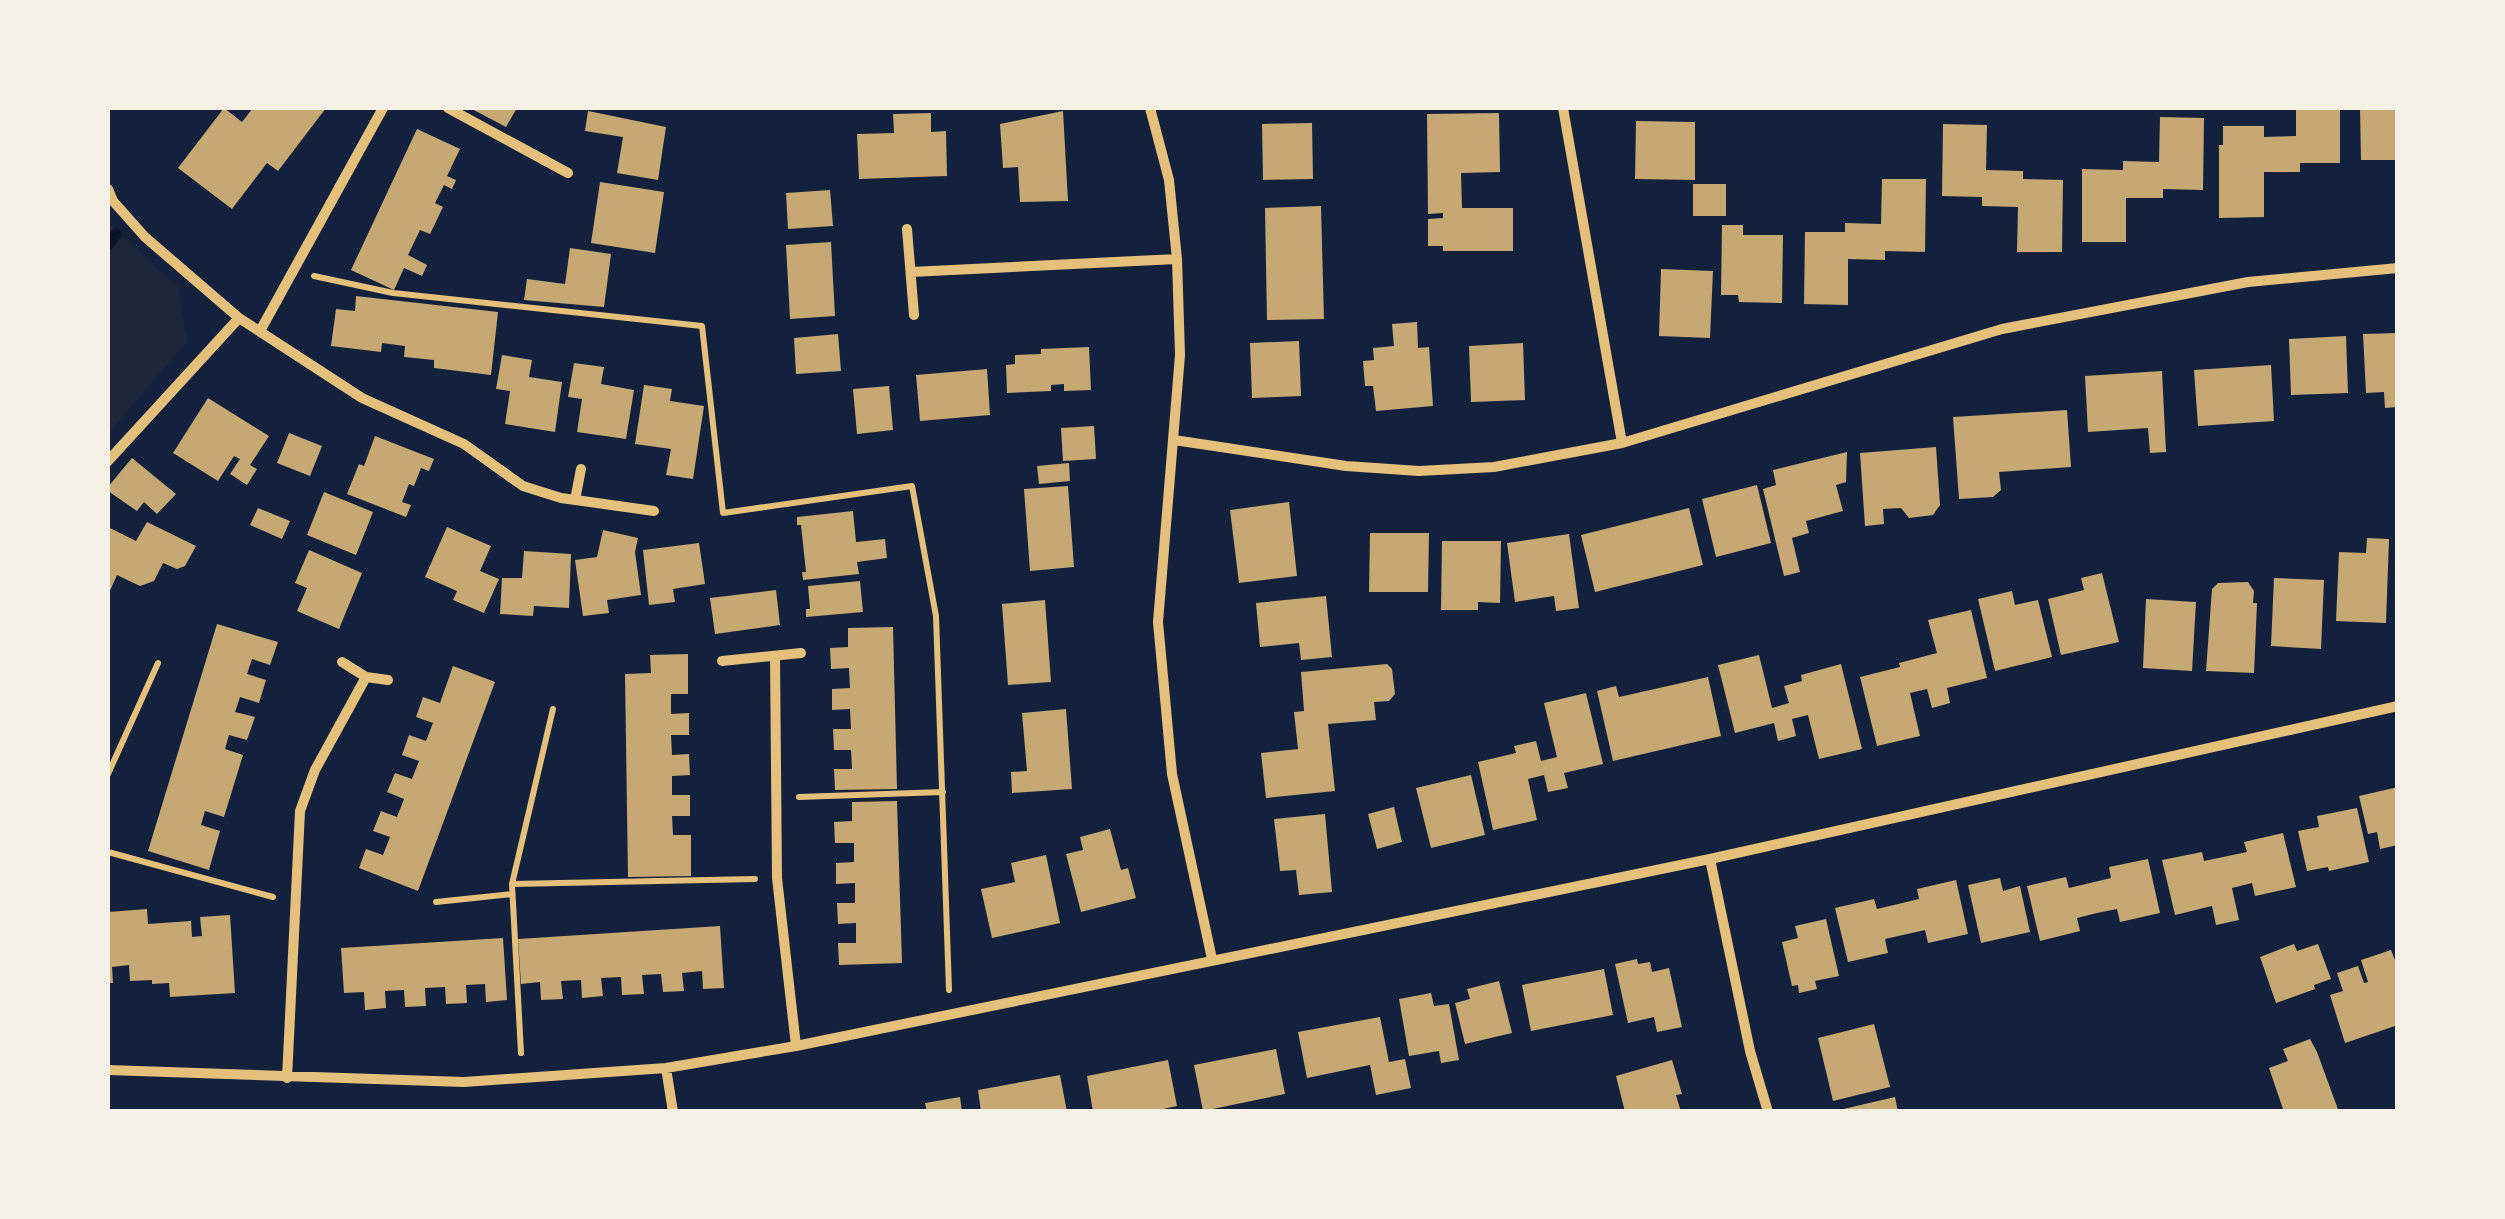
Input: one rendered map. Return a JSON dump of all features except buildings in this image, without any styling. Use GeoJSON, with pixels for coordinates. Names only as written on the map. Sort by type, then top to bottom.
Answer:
{"type":"FeatureCollection","features":[{"type":"Feature","properties":{"kind":"street"},"geometry":{"type":"LineString","coordinates":[[260,331],[382,108]]}},
{"type":"Feature","properties":{"kind":"street"},"geometry":{"type":"LineString","coordinates":[[448,108],[568,174]]}},
{"type":"Feature","properties":{"kind":"street"},"geometry":{"type":"LineString","coordinates":[[1150,108],[1169,180],[1178,258],[1180,355],[1158,622],[1172,774],[1212,959]]}},
{"type":"Feature","properties":{"kind":"street"},"geometry":{"type":"LineString","coordinates":[[1563,108],[1622,443]]}},
{"type":"Feature","properties":{"kind":"street"},"geometry":{"type":"LineString","coordinates":[[108,189],[113,201],[145,237],[240,318],[362,398],[464,444],[523,486],[575,500],[654,511]]}},
{"type":"Feature","properties":{"kind":"street"},"geometry":{"type":"LineString","coordinates":[[907,229],[914,315]]}},
{"type":"Feature","properties":{"kind":"street"},"geometry":{"type":"LineString","coordinates":[[910,272],[1178,258]]}},
{"type":"Feature","properties":{"kind":"street"},"geometry":{"type":"LineString","coordinates":[[1174,440],[1346,466],[1420,470],[1494,467],[1622,443],[2002,329],[2248,282],[2398,268]]}},
{"type":"Feature","properties":{"kind":"street"},"geometry":{"type":"LineString","coordinates":[[108,461],[240,318]]}},
{"type":"Feature","properties":{"kind":"street"},"geometry":{"type":"LineString","coordinates":[[575,500],[581,469]]}},
{"type":"Feature","properties":{"kind":"street"},"geometry":{"type":"LineString","coordinates":[[722,660],[802,653]]}},
{"type":"Feature","properties":{"kind":"street"},"geometry":{"type":"LineString","coordinates":[[775,656],[777,878],[796,1046]]}},
{"type":"Feature","properties":{"kind":"street"},"geometry":{"type":"LineString","coordinates":[[342,662],[366,677],[388,680]]}},
{"type":"Feature","properties":{"kind":"street"},"geometry":{"type":"LineString","coordinates":[[287,1078],[300,811],[306,789],[366,677]]}},
{"type":"Feature","properties":{"kind":"street"},"geometry":{"type":"LineString","coordinates":[[108,1070],[287,1078],[523,1079],[666,1068],[796,1046],[1710,859],[2398,706]]}},
{"type":"Feature","properties":{"kind":"street"},"geometry":{"type":"LineString","coordinates":[[1710,859],[1750,1051],[1768,1112]]}},
{"type":"Feature","properties":{"kind":"street"},"geometry":{"type":"LineString","coordinates":[[666,1068],[672,1112]]}},
{"type":"Feature","properties":{"kind":"path"},"geometry":{"type":"LineString","coordinates":[[293,271],[393,293],[702,326],[723,513],[912,486],[936,616],[950,1014]]}},
{"type":"Feature","properties":{"kind":"path"},"geometry":{"type":"LineString","coordinates":[[108,774],[158,662]]}},
{"type":"Feature","properties":{"kind":"path"},"geometry":{"type":"LineString","coordinates":[[523,1079],[512,884],[554,709]]}},
{"type":"Feature","properties":{"kind":"path"},"geometry":{"type":"LineString","coordinates":[[776,798],[943,792]]}},
{"type":"Feature","properties":{"kind":"path"},"geometry":{"type":"LineString","coordinates":[[108,852],[294,902]]}},
{"type":"Feature","properties":{"kind":"path"},"geometry":{"type":"LineString","coordinates":[[512,884],[777,878]]}},
{"type":"Feature","properties":{"kind":"path"},"geometry":{"type":"LineString","coordinates":[[436,902],[512,894]]}},
{"type":"Feature","properties":{"kind":"shaded area"},"geometry":{"type":"Polygon","coordinates":[[[108,223],[178,287],[187,342],[108,434],[108,223]]]}},
{"type":"Feature","properties":{"kind":"waterway"},"geometry":{"type":"LineString","coordinates":[[108,245],[116,234]]}}]}
